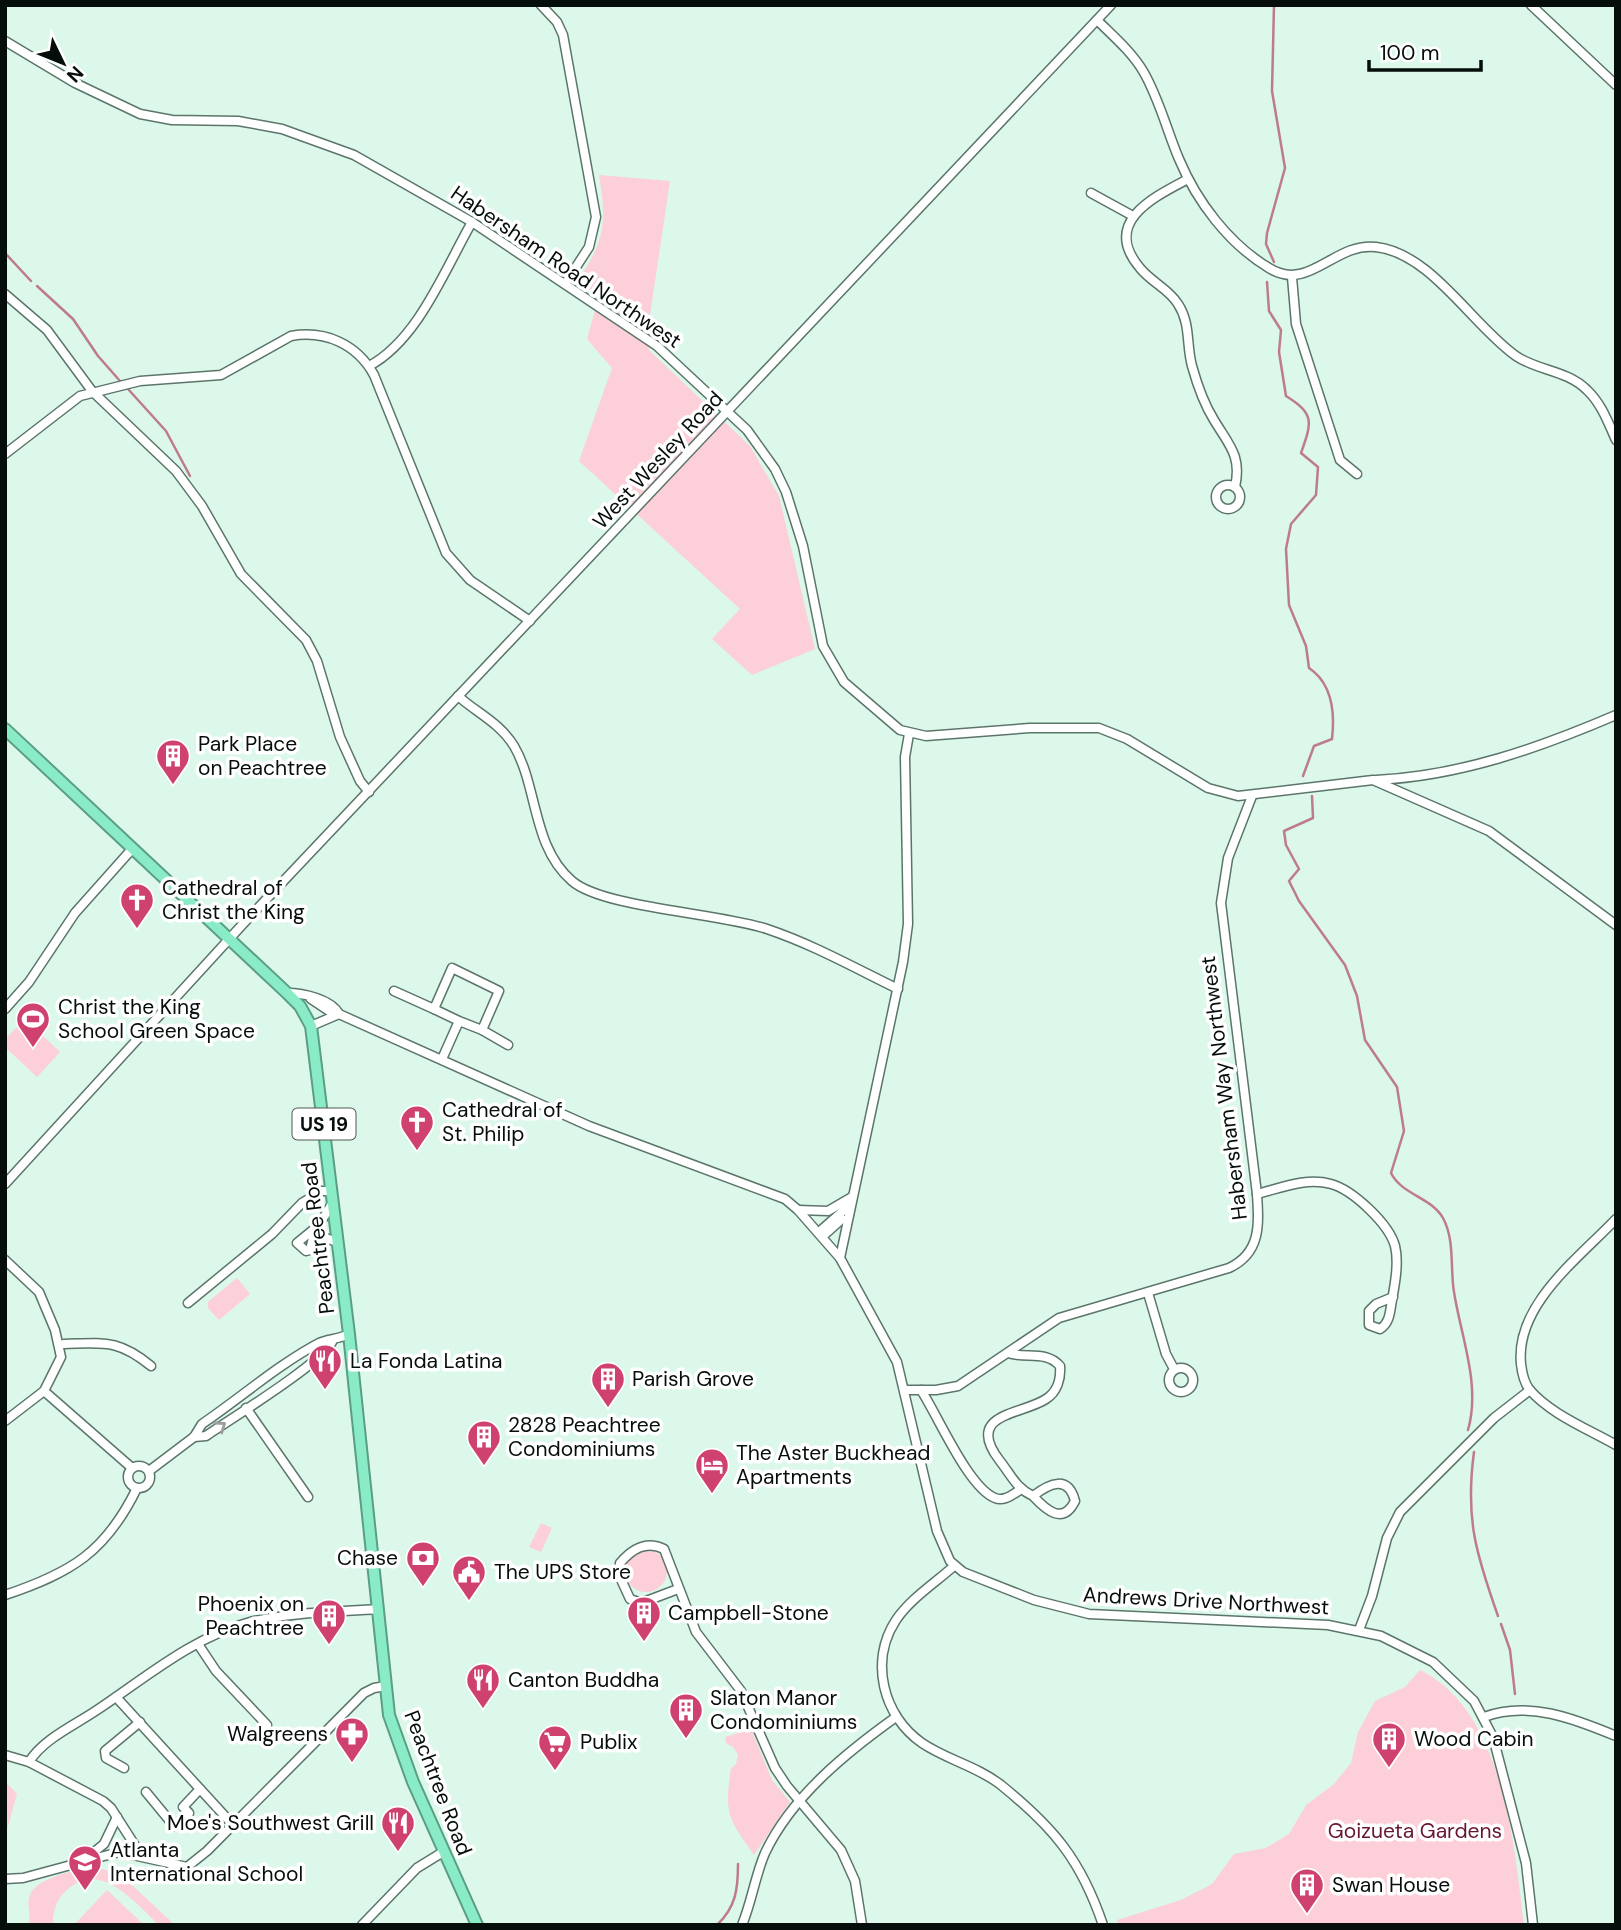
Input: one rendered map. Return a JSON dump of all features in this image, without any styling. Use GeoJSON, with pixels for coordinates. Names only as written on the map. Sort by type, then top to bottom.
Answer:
{"type":"FeatureCollection","features":[{"type":"Feature","properties":{"kind":"highway","name":"US 19"},"geometry":{"type":"LineString","coordinates":[[5,729],[230,939]]}},
{"type":"Feature","properties":{"kind":"highway","name":"Peachtree Road"},"geometry":{"type":"LineString","coordinates":[[230,939],[300,1006],[311,1026],[349,1334]]}},
{"type":"Feature","properties":{"kind":"highway","name":"US 19"},"geometry":{"type":"LineString","coordinates":[[349,1334],[378,1609]]}},
{"type":"Feature","properties":{"kind":"highway","name":"Peachtree Road"},"geometry":{"type":"LineString","coordinates":[[378,1609],[394,1733],[443,1852],[477,1925]]}},
{"type":"Feature","properties":{"kind":"street"},"geometry":{"type":"LineString","coordinates":[[541,5],[557,22],[563,35],[596,217],[589,247],[565,284]]}},
{"type":"Feature","properties":{"kind":"street","name":"West Wesley Road"},"geometry":{"type":"LineString","coordinates":[[5,1184],[230,939],[1111,5]]}},
{"type":"Feature","properties":{"kind":"street"},"geometry":{"type":"LineString","coordinates":[[1531,5],[1616,85]]}},
{"type":"Feature","properties":{"kind":"street"},"geometry":{"type":"LineString","coordinates":[[1097,20],[1127,49],[1143,72],[1188,179],[1208,211],[1233,239],[1268,268],[1292,277],[1307,274],[1335,255],[1359,247],[1378,247],[1406,256],[1516,356],[1566,375],[1587,389],[1602,410],[1616,440]]}},
{"type":"Feature","properties":{"kind":"street","name":"Habersham Road Northwest"},"geometry":{"type":"LineString","coordinates":[[5,41],[75,83],[140,114],[172,120],[238,121],[282,129],[330,145],[426,193],[657,346],[728,411],[761,447],[786,492],[803,546],[818,631],[832,664],[859,698],[892,726],[909,734]]}},
{"type":"Feature","properties":{"kind":"street"},"geometry":{"type":"LineString","coordinates":[[1188,179],[1145,202],[1133,216],[1128,233],[1132,254],[1141,270],[1171,294],[1183,312],[1189,331],[1192,364],[1205,403],[1237,455],[1235,487]]}},
{"type":"Feature","properties":{"kind":"street"},"geometry":{"type":"LineString","coordinates":[[1091,193],[1133,216]]}},
{"type":"Feature","properties":{"kind":"street"},"geometry":{"type":"LineString","coordinates":[[369,366],[391,352],[408,333],[472,222]]}},
{"type":"Feature","properties":{"kind":"street"},"geometry":{"type":"LineString","coordinates":[[1292,277],[1296,324],[1340,460],[1357,474]]}},
{"type":"Feature","properties":{"kind":"street"},"geometry":{"type":"LineString","coordinates":[[5,294],[47,330],[92,391],[176,471],[202,506],[241,575],[306,640],[317,661],[340,737],[360,781],[369,792]]}},
{"type":"Feature","properties":{"kind":"street"},"geometry":{"type":"LineString","coordinates":[[5,454],[55,413],[92,391],[139,381],[221,375],[281,340],[302,334],[342,342],[357,352],[369,366],[446,552],[470,580],[530,621]]}},
{"type":"Feature","properties":{"kind":"street"},"geometry":{"type":"LineString","coordinates":[[458,696],[496,724],[513,744],[546,842],[562,871],[576,885],[622,900],[766,929],[898,989]]}},
{"type":"Feature","properties":{"kind":"street"},"geometry":{"type":"LineString","coordinates":[[839,1258],[898,989],[908,924],[905,757],[909,734],[1099,728],[1127,739],[1208,788],[1222,793],[1252,796],[1429,774],[1506,757],[1554,741],[1616,715]]}},
{"type":"Feature","properties":{"kind":"street"},"geometry":{"type":"LineString","coordinates":[[1373,780],[1489,831],[1616,925]]}},
{"type":"Feature","properties":{"kind":"street","name":"Habersham Way Northwest"},"geometry":{"type":"LineString","coordinates":[[905,1390],[958,1386],[1059,1318],[1229,1268],[1244,1260],[1257,1236],[1257,1194],[1221,903],[1228,858],[1252,796]]}},
{"type":"Feature","properties":{"kind":"street"},"geometry":{"type":"LineString","coordinates":[[5,1009],[29,982],[75,913],[132,849]]}},
{"type":"Feature","properties":{"kind":"street"},"geometry":{"type":"LineString","coordinates":[[434,1009],[452,968],[499,991],[482,1030]]}},
{"type":"Feature","properties":{"kind":"street"},"geometry":{"type":"LineString","coordinates":[[394,991],[482,1030],[509,1045]]}},
{"type":"Feature","properties":{"kind":"street"},"geometry":{"type":"LineString","coordinates":[[287,993],[300,993],[335,1007],[340,1014],[598,1129],[785,1199],[821,1234],[839,1258],[882,1330],[905,1390],[937,1531],[946,1555],[954,1566],[906,1607],[887,1637],[882,1678],[896,1717],[923,1743],[973,1766],[1001,1785],[1057,1837],[1080,1868],[1103,1925]]}},
{"type":"Feature","properties":{"kind":"street"},"geometry":{"type":"LineString","coordinates":[[311,1026],[340,1014]]}},
{"type":"Feature","properties":{"kind":"street"},"geometry":{"type":"LineString","coordinates":[[442,1059],[459,1021]]}},
{"type":"Feature","properties":{"kind":"street"},"geometry":{"type":"LineString","coordinates":[[1257,1194],[1312,1181],[1334,1185],[1353,1194],[1394,1243],[1393,1297]]}},
{"type":"Feature","properties":{"kind":"street"},"geometry":{"type":"LineString","coordinates":[[188,1303],[272,1234],[302,1203],[322,1191],[333,1196],[320,1225],[297,1243],[306,1251],[310,1250],[314,1234],[321,1234],[337,1242]]}},
{"type":"Feature","properties":{"kind":"street"},"geometry":{"type":"LineString","coordinates":[[798,1210],[828,1211],[851,1204]]}},
{"type":"Feature","properties":{"kind":"street"},"geometry":{"type":"LineString","coordinates":[[821,1234],[851,1204]]}},
{"type":"Feature","properties":{"kind":"street"},"geometry":{"type":"LineString","coordinates":[[1616,1219],[1532,1311],[1523,1334],[1521,1360],[1530,1390],[1562,1414],[1616,1445]]}},
{"type":"Feature","properties":{"kind":"street"},"geometry":{"type":"LineString","coordinates":[[5,1260],[34,1286],[55,1330],[60,1363],[44,1391],[5,1421]]}},
{"type":"Feature","properties":{"kind":"street"},"geometry":{"type":"LineString","coordinates":[[1147,1293],[1166,1354],[1174,1369]]}},
{"type":"Feature","properties":{"kind":"street"},"geometry":{"type":"LineString","coordinates":[[5,1595],[47,1581],[75,1565],[102,1542],[126,1510],[137,1488],[147,1485],[149,1471],[194,1437],[202,1424],[322,1342],[332,1342],[349,1334]]}},
{"type":"Feature","properties":{"kind":"street"},"geometry":{"type":"LineString","coordinates":[[64,1344],[112,1342],[128,1348],[151,1366]]}},
{"type":"Feature","properties":{"kind":"street"},"geometry":{"type":"LineString","coordinates":[[194,1437],[206,1436],[303,1368],[332,1342]]}},
{"type":"Feature","properties":{"kind":"street"},"geometry":{"type":"LineString","coordinates":[[1008,1353],[1048,1357],[1060,1366],[1061,1376],[1056,1388],[1045,1399],[1004,1413],[991,1427],[988,1439],[992,1452],[1020,1490],[1033,1496],[1053,1514],[1062,1515],[1071,1510],[1075,1501],[1072,1491],[1065,1484],[1056,1482],[1033,1496]]}},
{"type":"Feature","properties":{"kind":"street"},"geometry":{"type":"LineString","coordinates":[[296,1359],[303,1368]]}},
{"type":"Feature","properties":{"kind":"street"},"geometry":{"type":"LineString","coordinates":[[264,1382],[271,1391]]}},
{"type":"Feature","properties":{"kind":"street"},"geometry":{"type":"LineString","coordinates":[[921,1390],[978,1486],[995,1498],[1004,1499],[1020,1490]]}},
{"type":"Feature","properties":{"kind":"street"},"geometry":{"type":"LineString","coordinates":[[1359,1630],[1372,1596],[1387,1538],[1400,1512],[1494,1418],[1530,1390]]}},
{"type":"Feature","properties":{"kind":"street"},"geometry":{"type":"LineString","coordinates":[[44,1391],[132,1468]]}},
{"type":"Feature","properties":{"kind":"street"},"geometry":{"type":"LineString","coordinates":[[246,1408],[308,1497]]}},
{"type":"Feature","properties":{"kind":"street"},"geometry":{"type":"LineString","coordinates":[[132,1468],[141,1466],[149,1471]]}},
{"type":"Feature","properties":{"kind":"street"},"geometry":{"type":"LineString","coordinates":[[132,1468],[128,1480],[137,1488]]}},
{"type":"Feature","properties":{"kind":"street"},"geometry":{"type":"LineString","coordinates":[[678,1589],[641,1603],[630,1599],[619,1575],[620,1563],[640,1546],[656,1545],[664,1549],[696,1632],[741,1690],[775,1768],[801,1803],[832,1836],[849,1866],[862,1925]]}},
{"type":"Feature","properties":{"kind":"street","name":"Andrews Drive Northwest"},"geometry":{"type":"LineString","coordinates":[[954,1566],[1034,1600],[1089,1614],[1300,1622],[1359,1630],[1399,1643],[1433,1662],[1462,1686],[1484,1717],[1501,1762],[1529,1883],[1532,1925]]}},
{"type":"Feature","properties":{"kind":"street"},"geometry":{"type":"LineString","coordinates":[[30,1762],[41,1748],[198,1644],[249,1623],[278,1616],[378,1609]]}},
{"type":"Feature","properties":{"kind":"street"},"geometry":{"type":"LineString","coordinates":[[198,1644],[216,1671],[267,1725]]}},
{"type":"Feature","properties":{"kind":"street"},"geometry":{"type":"LineString","coordinates":[[5,1879],[23,1878],[119,1852],[187,1867],[233,1825],[364,1693],[386,1686]]}},
{"type":"Feature","properties":{"kind":"street"},"geometry":{"type":"LineString","coordinates":[[116,1697],[233,1825]]}},
{"type":"Feature","properties":{"kind":"street"},"geometry":{"type":"LineString","coordinates":[[1484,1717],[1501,1712],[1559,1714],[1616,1736]]}},
{"type":"Feature","properties":{"kind":"street"},"geometry":{"type":"LineString","coordinates":[[742,1925],[765,1852],[801,1803],[846,1754],[896,1717]]}},
{"type":"Feature","properties":{"kind":"street"},"geometry":{"type":"LineString","coordinates":[[124,1768],[106,1758],[104,1752],[140,1722]]}},
{"type":"Feature","properties":{"kind":"street"},"geometry":{"type":"LineString","coordinates":[[5,1755],[30,1762],[103,1801],[117,1817],[141,1855]]}},
{"type":"Feature","properties":{"kind":"street"},"geometry":{"type":"LineString","coordinates":[[146,1791],[174,1826],[189,1813],[184,1807],[185,1803],[200,1789]]}},
{"type":"Feature","properties":{"kind":"street"},"geometry":{"type":"LineString","coordinates":[[81,1861],[104,1844],[117,1817]]}},
{"type":"Feature","properties":{"kind":"street"},"geometry":{"type":"LineString","coordinates":[[362,1925],[417,1868],[443,1852]]}},
{"type":"Feature","properties":{"kind":"green space"},"geometry":{"type":"Polygon","coordinates":[[[599,175],[670,181],[648,329],[649,350],[750,446],[779,496],[815,649],[752,675],[712,639],[740,609],[579,461],[612,368],[587,339],[599,296],[578,281],[594,254],[602,231],[603,206],[599,175]]]}},
{"type":"Feature","properties":{"kind":"green space","name":"Christ the King School Green Space"},"geometry":{"type":"Polygon","coordinates":[[[25,1019],[60,1052],[37,1077],[5,1047],[5,1039],[25,1019]]]}},
{"type":"Feature","properties":{"kind":"green space"},"geometry":{"type":"Polygon","coordinates":[[[237,1278],[250,1294],[219,1320],[208,1308],[208,1302],[237,1278]]]}},
{"type":"Feature","properties":{"kind":"green space"},"geometry":{"type":"Polygon","coordinates":[[[541,1523],[552,1528],[541,1552],[529,1547],[541,1523]]]}},
{"type":"Feature","properties":{"kind":"green space"},"geometry":{"type":"Polygon","coordinates":[[[646,1550],[661,1556],[667,1571],[661,1586],[646,1592],[631,1586],[625,1571],[631,1556],[646,1550]]]}},
{"type":"Feature","properties":{"kind":"green space","name":"Goizueta Gardens"},"geometry":{"type":"Polygon","coordinates":[[[1420,1670],[1448,1689],[1470,1715],[1487,1747],[1509,1819],[1524,1925],[1119,1925],[1117,1920],[1181,1900],[1212,1884],[1234,1854],[1266,1848],[1289,1834],[1306,1805],[1334,1784],[1351,1763],[1358,1732],[1375,1701],[1405,1687],[1420,1670]]]}},
{"type":"Feature","properties":{"kind":"green space"},"geometry":{"type":"Polygon","coordinates":[[[751,1729],[772,1780],[790,1802],[754,1855],[730,1815],[728,1796],[731,1768],[736,1764],[738,1755],[733,1747],[726,1743],[725,1737],[751,1729]]]}},
{"type":"Feature","properties":{"kind":"green space"},"geometry":{"type":"Polygon","coordinates":[[[5,1781],[17,1794],[5,1837],[5,1781]]]}},
{"type":"Feature","properties":{"kind":"green space"},"geometry":{"type":"Polygon","coordinates":[[[95,1867],[121,1875],[175,1925],[159,1925],[117,1888],[92,1879],[80,1882],[60,1897],[53,1925],[28,1925],[29,1898],[38,1885],[57,1876],[95,1867]]]}},
{"type":"Feature","properties":{"kind":"green space"},"geometry":{"type":"Polygon","coordinates":[[[107,1890],[144,1925],[74,1925],[107,1890]]]}},
{"type":"Feature","properties":{"kind":"waterway"},"geometry":{"type":"LineString","coordinates":[[1274,5],[1272,91],[1285,168],[1267,233],[1266,244],[1274,262]]}},
{"type":"Feature","properties":{"kind":"waterway"},"geometry":{"type":"LineString","coordinates":[[5,253],[31,281]]}},
{"type":"Feature","properties":{"kind":"waterway"},"geometry":{"type":"LineString","coordinates":[[1267,282],[1269,311],[1281,330],[1279,352],[1286,396],[1302,408],[1308,420],[1309,426],[1301,453],[1318,467],[1316,495],[1291,524],[1286,549],[1289,605],[1306,646],[1309,668],[1328,691],[1333,719],[1332,739],[1314,746],[1303,776]]}},
{"type":"Feature","properties":{"kind":"waterway"},"geometry":{"type":"LineString","coordinates":[[37,286],[73,319],[98,356],[120,381]]}},
{"type":"Feature","properties":{"kind":"waterway"},"geometry":{"type":"LineString","coordinates":[[128,389],[166,431],[190,476]]}},
{"type":"Feature","properties":{"kind":"waterway"},"geometry":{"type":"LineString","coordinates":[[1312,796],[1313,818],[1284,831],[1286,845],[1299,869],[1289,881],[1299,901],[1345,965],[1357,996],[1365,1040],[1397,1087],[1404,1131],[1391,1173],[1402,1186],[1438,1211],[1447,1227],[1454,1292],[1471,1378],[1468,1430]]}},
{"type":"Feature","properties":{"kind":"waterway"},"geometry":{"type":"LineString","coordinates":[[1474,1452],[1471,1497],[1474,1536],[1498,1616]]}},
{"type":"Feature","properties":{"kind":"waterway"},"geometry":{"type":"LineString","coordinates":[[1501,1624],[1510,1650],[1515,1694]]}},
{"type":"Feature","properties":{"kind":"waterway"},"geometry":{"type":"LineString","coordinates":[[717,1925],[735,1897],[738,1864]]}},
{"type":"Feature","properties":{"kind":"place","name":"Park Place on Peachtree"},"geometry":{"type":"Point","coordinates":[173,786]}},
{"type":"Feature","properties":{"kind":"place","name":"Cathedral of Christ the King"},"geometry":{"type":"Point","coordinates":[137,930]}},
{"type":"Feature","properties":{"kind":"place","name":"Christ the King School Green Space"},"geometry":{"type":"Point","coordinates":[33,1049]}},
{"type":"Feature","properties":{"kind":"place","name":"Cathedral of St. Philip"},"geometry":{"type":"Point","coordinates":[417,1152]}},
{"type":"Feature","properties":{"kind":"place","name":"La Fonda Latina"},"geometry":{"type":"Point","coordinates":[325,1391]}},
{"type":"Feature","properties":{"kind":"place","name":"Parish Grove"},"geometry":{"type":"Point","coordinates":[608,1409]}},
{"type":"Feature","properties":{"kind":"place","name":"2828 Peachtree Condominiums"},"geometry":{"type":"Point","coordinates":[484,1467]}},
{"type":"Feature","properties":{"kind":"place","name":"The Aster Buckhead Apartments"},"geometry":{"type":"Point","coordinates":[712,1495]}},
{"type":"Feature","properties":{"kind":"place","name":"Chase"},"geometry":{"type":"Point","coordinates":[423,1588]}},
{"type":"Feature","properties":{"kind":"place","name":"The UPS Store"},"geometry":{"type":"Point","coordinates":[469,1602]}},
{"type":"Feature","properties":{"kind":"place","name":"Campbell-Stone"},"geometry":{"type":"Point","coordinates":[644,1643]}},
{"type":"Feature","properties":{"kind":"place","name":"Phoenix on Peachtree"},"geometry":{"type":"Point","coordinates":[329,1646]}},
{"type":"Feature","properties":{"kind":"place","name":"Canton Buddha"},"geometry":{"type":"Point","coordinates":[483,1710]}},
{"type":"Feature","properties":{"kind":"place","name":"Slaton Manor Condominiums"},"geometry":{"type":"Point","coordinates":[686,1740]}},
{"type":"Feature","properties":{"kind":"place","name":"Walgreens"},"geometry":{"type":"Point","coordinates":[352,1764]}},
{"type":"Feature","properties":{"kind":"place","name":"Wood Cabin"},"geometry":{"type":"Point","coordinates":[1389,1769]}},
{"type":"Feature","properties":{"kind":"place","name":"Publix"},"geometry":{"type":"Point","coordinates":[555,1772]}},
{"type":"Feature","properties":{"kind":"place","name":"Moe's Southwest Grill"},"geometry":{"type":"Point","coordinates":[398,1853]}},
{"type":"Feature","properties":{"kind":"place","name":"Atlanta International School"},"geometry":{"type":"Point","coordinates":[85,1892]}},
{"type":"Feature","properties":{"kind":"place","name":"Swan House"},"geometry":{"type":"Point","coordinates":[1307,1915]}}]}
